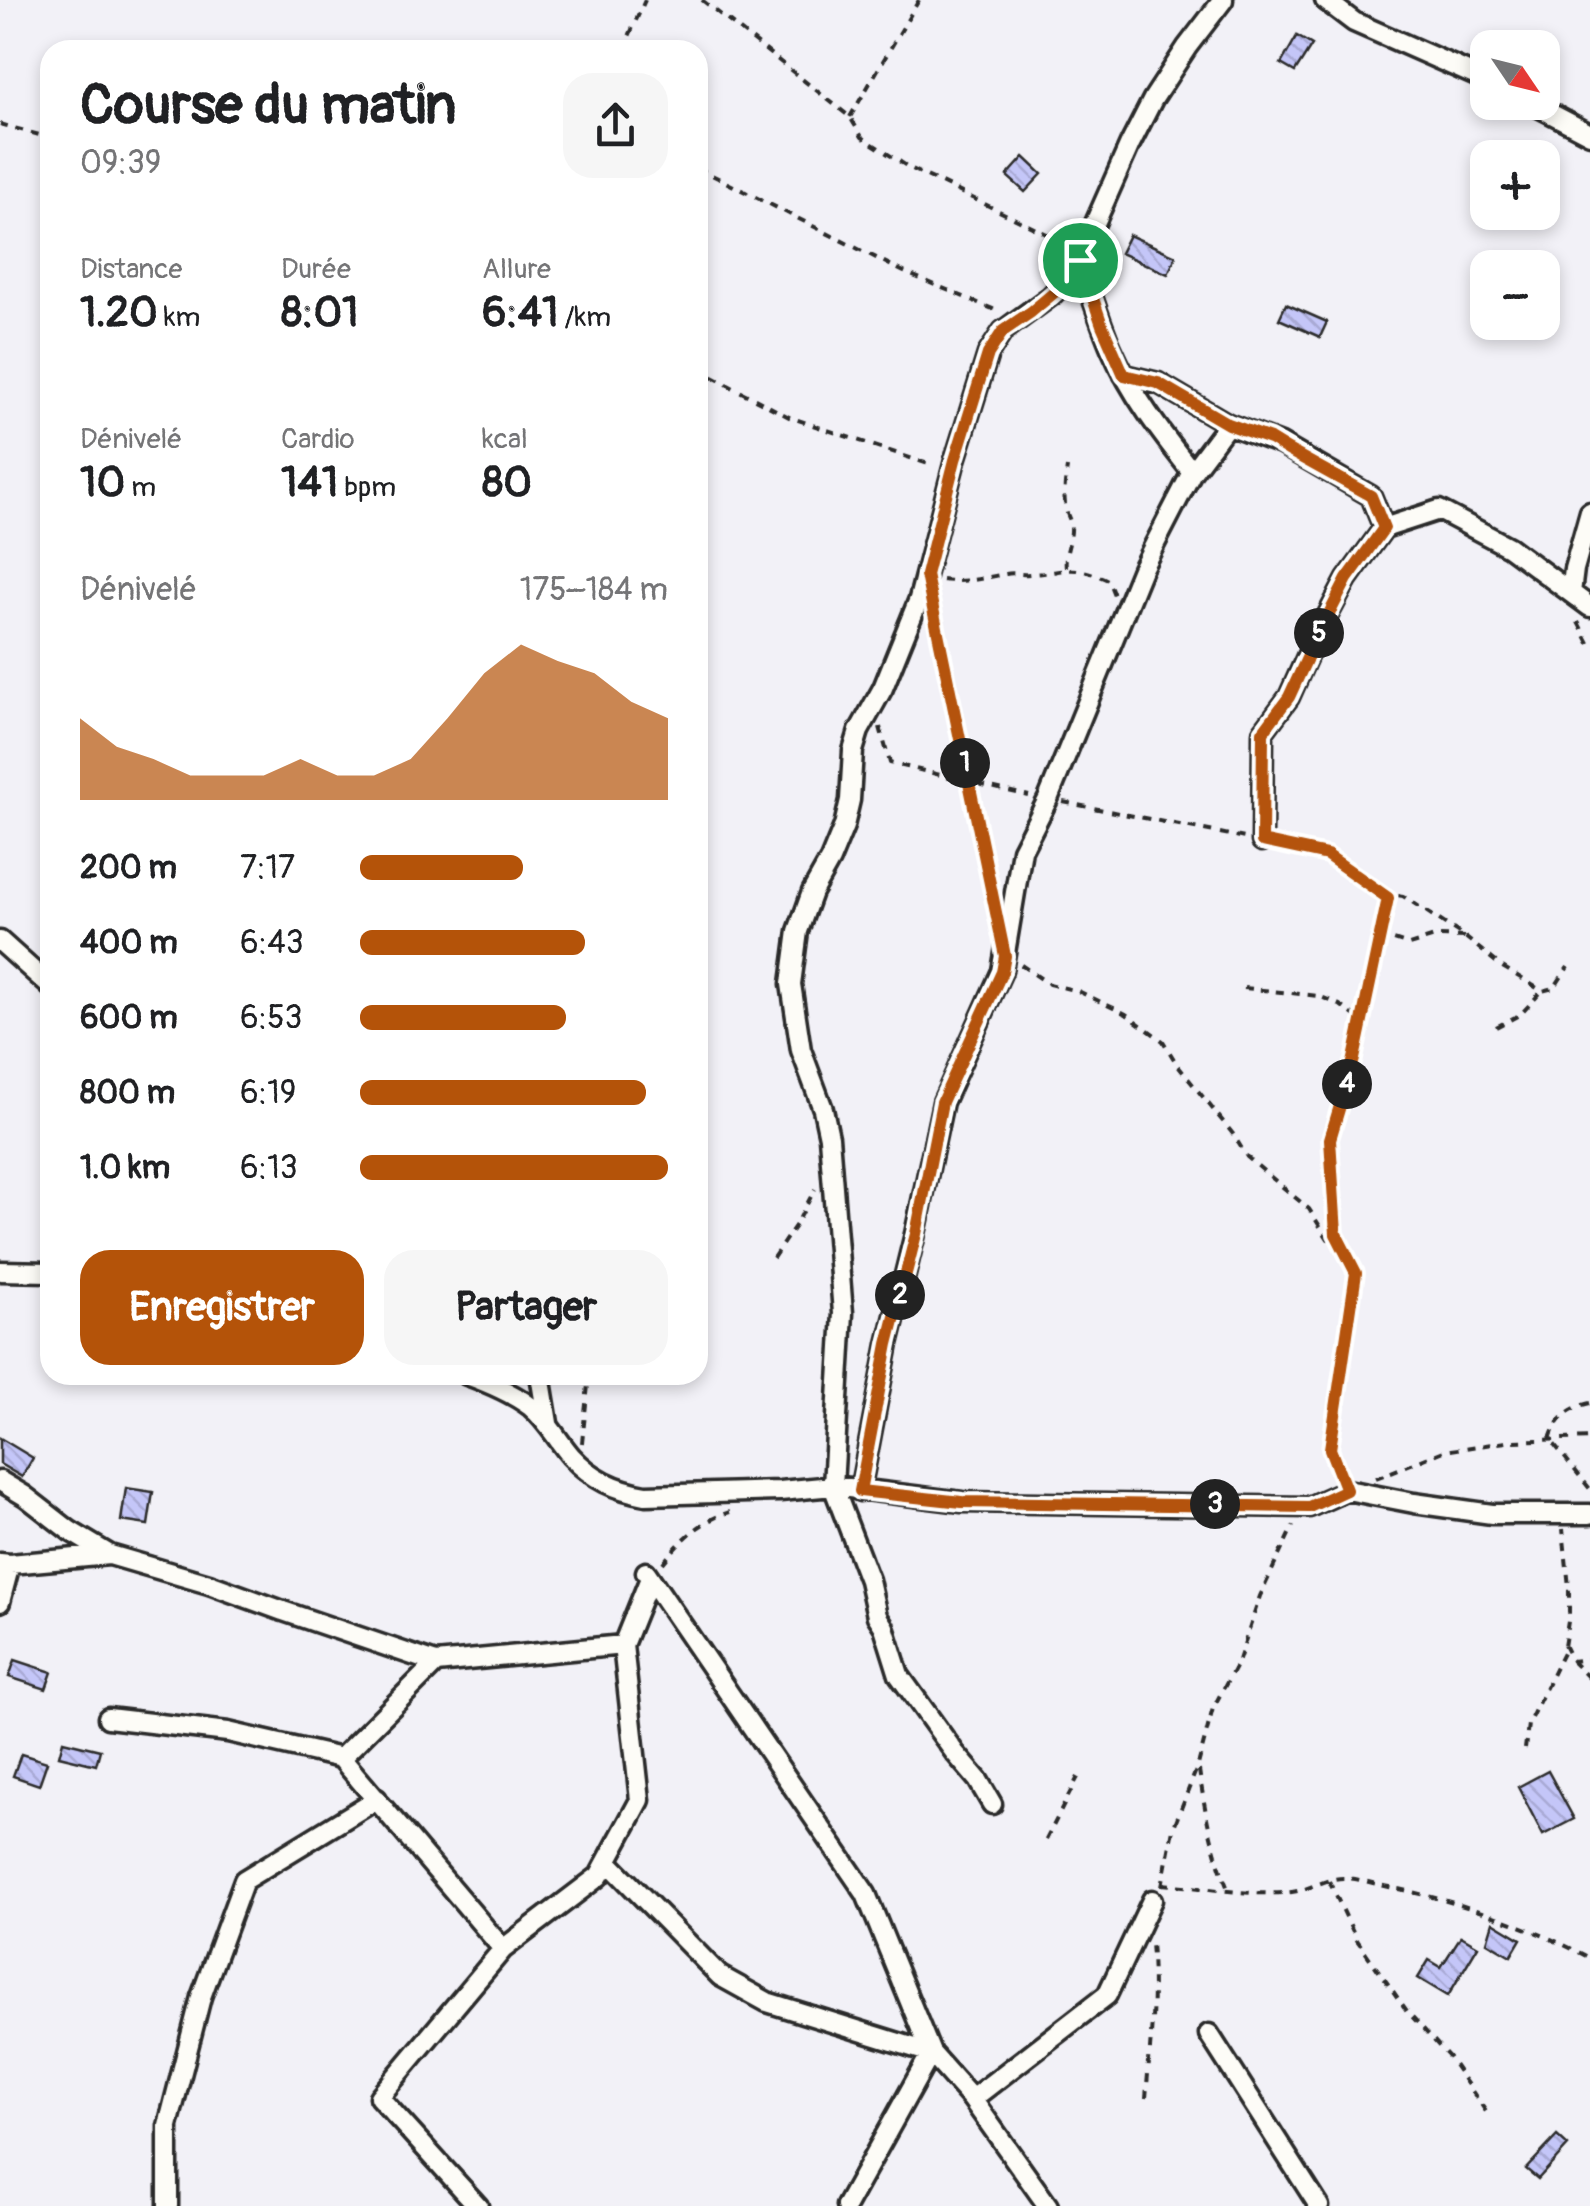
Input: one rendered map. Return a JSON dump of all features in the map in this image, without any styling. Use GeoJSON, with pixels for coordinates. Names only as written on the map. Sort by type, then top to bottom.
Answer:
{"type":"FeatureCollection","features":[{"type":"Feature","properties":{"kind":"street"},"geometry":{"type":"LineString","coordinates":[[992,1804],[899,1675],[833,1486],[843,1313],[831,1159],[823,1109],[802,1050],[791,984],[798,931],[844,826],[850,800],[852,751],[858,731],[883,688],[926,575],[988,354],[997,337],[1062,286],[1080,260],[1154,98],[1223,0]]}},
{"type":"Feature","properties":{"kind":"street"},"geometry":{"type":"LineString","coordinates":[[1325,0],[1354,22],[1470,74]]}},
{"type":"Feature","properties":{"kind":"street"},"geometry":{"type":"LineString","coordinates":[[1560,118],[1590,134]]}},
{"type":"Feature","properties":{"kind":"street"},"geometry":{"type":"LineString","coordinates":[[1080,260],[1124,375],[1192,472]]}},
{"type":"Feature","properties":{"kind":"street"},"geometry":{"type":"LineString","coordinates":[[1124,375],[1158,383],[1228,424],[1280,444],[1371,496],[1384,528]]}},
{"type":"Feature","properties":{"kind":"street"},"geometry":{"type":"LineString","coordinates":[[860,1491],[942,1102],[1002,972],[1022,850],[1048,799],[1142,569],[1192,472],[1228,424]]}},
{"type":"Feature","properties":{"kind":"street"},"geometry":{"type":"LineString","coordinates":[[1262,841],[1263,732],[1289,697],[1347,579],[1384,528],[1438,510],[1509,547],[1590,606]]}},
{"type":"Feature","properties":{"kind":"street"},"geometry":{"type":"LineString","coordinates":[[1571,594],[1590,512]]}},
{"type":"Feature","properties":{"kind":"street"},"geometry":{"type":"LineString","coordinates":[[0,941],[40,977]]}},
{"type":"Feature","properties":{"kind":"street"},"geometry":{"type":"LineString","coordinates":[[0,1270],[40,1272]]}},
{"type":"Feature","properties":{"kind":"street"},"geometry":{"type":"LineString","coordinates":[[490,1385],[530,1406],[579,1463],[601,1481],[626,1492],[646,1495],[833,1486],[962,1502],[1309,1507],[1346,1490],[1492,1514],[1590,1514]]}},
{"type":"Feature","properties":{"kind":"street"},"geometry":{"type":"LineString","coordinates":[[542,1385],[548,1424]]}},
{"type":"Feature","properties":{"kind":"street"},"geometry":{"type":"LineString","coordinates":[[0,1481],[110,1555],[209,1584],[436,1662],[623,1645]]}},
{"type":"Feature","properties":{"kind":"street"},"geometry":{"type":"LineString","coordinates":[[0,1602],[5,1563],[110,1555]]}},
{"type":"Feature","properties":{"kind":"street"},"geometry":{"type":"LineString","coordinates":[[471,2202],[379,2098],[504,1950],[598,1876],[640,1800],[623,1645],[651,1572]]}},
{"type":"Feature","properties":{"kind":"street"},"geometry":{"type":"LineString","coordinates":[[651,1572],[866,1894],[931,2053],[972,2098],[1048,2206]]}},
{"type":"Feature","properties":{"kind":"street"},"geometry":{"type":"LineString","coordinates":[[342,1758],[436,1662]]}},
{"type":"Feature","properties":{"kind":"street"},"geometry":{"type":"LineString","coordinates":[[108,1718],[228,1732],[342,1758],[504,1950]]}},
{"type":"Feature","properties":{"kind":"street"},"geometry":{"type":"LineString","coordinates":[[168,2206],[168,2126],[201,1997],[244,1880],[377,1799]]}},
{"type":"Feature","properties":{"kind":"street"},"geometry":{"type":"LineString","coordinates":[[606,1861],[720,1976],[766,2002],[931,2053]]}},
{"type":"Feature","properties":{"kind":"street"},"geometry":{"type":"LineString","coordinates":[[972,2098],[1107,1995],[1157,1898]]}},
{"type":"Feature","properties":{"kind":"street"},"geometry":{"type":"LineString","coordinates":[[1208,2034],[1319,2206]]}},
{"type":"Feature","properties":{"kind":"street"},"geometry":{"type":"LineString","coordinates":[[846,2206],[931,2053]]}},
{"type":"Feature","properties":{"kind":"path"},"geometry":{"type":"LineString","coordinates":[[627,40],[645,0]]}},
{"type":"Feature","properties":{"kind":"path"},"geometry":{"type":"LineString","coordinates":[[702,0],[850,117],[862,136],[908,167],[1062,241],[1080,260]]}},
{"type":"Feature","properties":{"kind":"path"},"geometry":{"type":"LineString","coordinates":[[850,117],[919,0]]}},
{"type":"Feature","properties":{"kind":"path"},"geometry":{"type":"LineString","coordinates":[[0,124],[40,135]]}},
{"type":"Feature","properties":{"kind":"path"},"geometry":{"type":"LineString","coordinates":[[708,173],[904,272],[1019,319]]}},
{"type":"Feature","properties":{"kind":"path"},"geometry":{"type":"LineString","coordinates":[[708,374],[789,417],[952,472]]}},
{"type":"Feature","properties":{"kind":"path"},"geometry":{"type":"LineString","coordinates":[[1066,567],[1064,557],[1071,524],[1064,491],[1067,468]]}},
{"type":"Feature","properties":{"kind":"path"},"geometry":{"type":"LineString","coordinates":[[926,575],[946,581],[983,580],[1066,567],[1108,580],[1124,613]]}},
{"type":"Feature","properties":{"kind":"path"},"geometry":{"type":"LineString","coordinates":[[934,613],[997,918]]}},
{"type":"Feature","properties":{"kind":"path"},"geometry":{"type":"LineString","coordinates":[[874,705],[890,763],[1327,855],[1388,898],[1354,1059],[1330,1139],[1336,1234],[1356,1273],[1330,1449],[1346,1490]]}},
{"type":"Feature","properties":{"kind":"path"},"geometry":{"type":"LineString","coordinates":[[1381,892],[1403,896],[1465,937],[1500,966],[1542,991]]}},
{"type":"Feature","properties":{"kind":"path"},"geometry":{"type":"LineString","coordinates":[[1380,936],[1410,944],[1438,936],[1465,937]]}},
{"type":"Feature","properties":{"kind":"path"},"geometry":{"type":"LineString","coordinates":[[1005,956],[1049,984],[1078,991],[1126,1014],[1162,1041],[1246,1157],[1308,1210],[1328,1239],[1340,1244]]}},
{"type":"Feature","properties":{"kind":"path"},"geometry":{"type":"LineString","coordinates":[[1496,1027],[1520,1014],[1542,991],[1554,988],[1568,967]]}},
{"type":"Feature","properties":{"kind":"path"},"geometry":{"type":"LineString","coordinates":[[1244,988],[1318,996],[1340,1005],[1362,1021]]}},
{"type":"Feature","properties":{"kind":"path"},"geometry":{"type":"LineString","coordinates":[[773,1258],[797,1223],[831,1159]]}},
{"type":"Feature","properties":{"kind":"path"},"geometry":{"type":"LineString","coordinates":[[579,1463],[589,1385]]}},
{"type":"Feature","properties":{"kind":"path"},"geometry":{"type":"LineString","coordinates":[[1550,1439],[1556,1422],[1590,1403]]}},
{"type":"Feature","properties":{"kind":"path"},"geometry":{"type":"LineString","coordinates":[[1375,1478],[1444,1451],[1513,1441],[1590,1438]]}},
{"type":"Feature","properties":{"kind":"path"},"geometry":{"type":"LineString","coordinates":[[1550,1439],[1590,1489]]}},
{"type":"Feature","properties":{"kind":"path"},"geometry":{"type":"LineString","coordinates":[[1157,1898],[1173,1830],[1198,1766],[1214,1708],[1239,1660],[1260,1596],[1294,1524],[1309,1507]]}},
{"type":"Feature","properties":{"kind":"path"},"geometry":{"type":"LineString","coordinates":[[651,1572],[683,1538],[713,1517],[730,1512]]}},
{"type":"Feature","properties":{"kind":"path"},"geometry":{"type":"LineString","coordinates":[[1525,1749],[1528,1724],[1563,1653],[1569,1586],[1561,1514]]}},
{"type":"Feature","properties":{"kind":"path"},"geometry":{"type":"LineString","coordinates":[[1564,1645],[1572,1661],[1590,1679]]}},
{"type":"Feature","properties":{"kind":"path"},"geometry":{"type":"LineString","coordinates":[[1572,1661],[1590,1659]]}},
{"type":"Feature","properties":{"kind":"path"},"geometry":{"type":"LineString","coordinates":[[1198,1766],[1206,1820],[1228,1890]]}},
{"type":"Feature","properties":{"kind":"path"},"geometry":{"type":"LineString","coordinates":[[1046,1840],[1078,1778]]}},
{"type":"Feature","properties":{"kind":"path"},"geometry":{"type":"LineString","coordinates":[[1162,1884],[1254,1893],[1293,1892],[1344,1878],[1493,1914],[1590,1958]]}},
{"type":"Feature","properties":{"kind":"path"},"geometry":{"type":"LineString","coordinates":[[1328,1881],[1357,1940],[1407,2011],[1448,2056],[1489,2116]]}},
{"type":"Feature","properties":{"kind":"path"},"geometry":{"type":"LineString","coordinates":[[1146,2098],[1154,2010],[1151,1942]]}},
{"type":"Feature","properties":{"kind":"building"},"geometry":{"type":"Polygon","coordinates":[[[1297,36],[1312,45],[1295,72],[1281,64],[1297,36]]]}},
{"type":"Feature","properties":{"kind":"building"},"geometry":{"type":"Polygon","coordinates":[[[1024,157],[1042,174],[1025,192],[1007,176],[1024,157]]]}},
{"type":"Feature","properties":{"kind":"building"},"geometry":{"type":"Polygon","coordinates":[[[1129,235],[1176,256],[1168,274],[1120,253],[1129,235]]]}},
{"type":"Feature","properties":{"kind":"building"},"geometry":{"type":"Polygon","coordinates":[[[1286,304],[1327,322],[1320,337],[1279,319],[1286,304]]]}},
{"type":"Feature","properties":{"kind":"building"},"geometry":{"type":"Polygon","coordinates":[[[0,1438],[33,1458],[22,1477],[0,1464],[0,1438]]]}},
{"type":"Feature","properties":{"kind":"building"},"geometry":{"type":"Polygon","coordinates":[[[126,1488],[153,1492],[148,1525],[121,1521],[126,1488]]]}},
{"type":"Feature","properties":{"kind":"building"},"geometry":{"type":"Polygon","coordinates":[[[15,1660],[52,1672],[46,1689],[9,1677],[15,1660]]]}},
{"type":"Feature","properties":{"kind":"building"},"geometry":{"type":"Polygon","coordinates":[[[63,1741],[100,1750],[96,1765],[59,1756],[63,1741]]]}},
{"type":"Feature","properties":{"kind":"building"},"geometry":{"type":"Polygon","coordinates":[[[21,1754],[47,1762],[39,1785],[13,1776],[21,1754]]]}},
{"type":"Feature","properties":{"kind":"building"},"geometry":{"type":"Polygon","coordinates":[[[1548,1771],[1574,1819],[1543,1835],[1518,1787],[1548,1771]]]}},
{"type":"Feature","properties":{"kind":"building"},"geometry":{"type":"Polygon","coordinates":[[[1493,1922],[1521,1939],[1511,1956],[1487,1942],[1493,1922]]]}},
{"type":"Feature","properties":{"kind":"building"},"geometry":{"type":"Polygon","coordinates":[[[1461,1936],[1478,1946],[1448,1996],[1418,1978],[1429,1960],[1441,1967],[1461,1936]]]}},
{"type":"Feature","properties":{"kind":"building"},"geometry":{"type":"Polygon","coordinates":[[[1557,2136],[1568,2146],[1538,2179],[1526,2169],[1557,2136]]]}},
{"type":"Feature","properties":{"kind":"route"},"geometry":{"type":"LineString","coordinates":[[1080,260],[1124,375],[1158,383],[1228,424],[1280,444],[1371,496],[1384,528],[1347,579],[1289,697],[1263,732],[1262,841],[1327,855],[1388,898],[1354,1059],[1330,1139],[1336,1234],[1356,1273],[1330,1449],[1346,1490],[1309,1507],[962,1502],[860,1491],[942,1102],[1002,972],[1005,956],[926,575],[955,460],[988,354],[997,337],[1062,286],[1080,260]]}}]}
